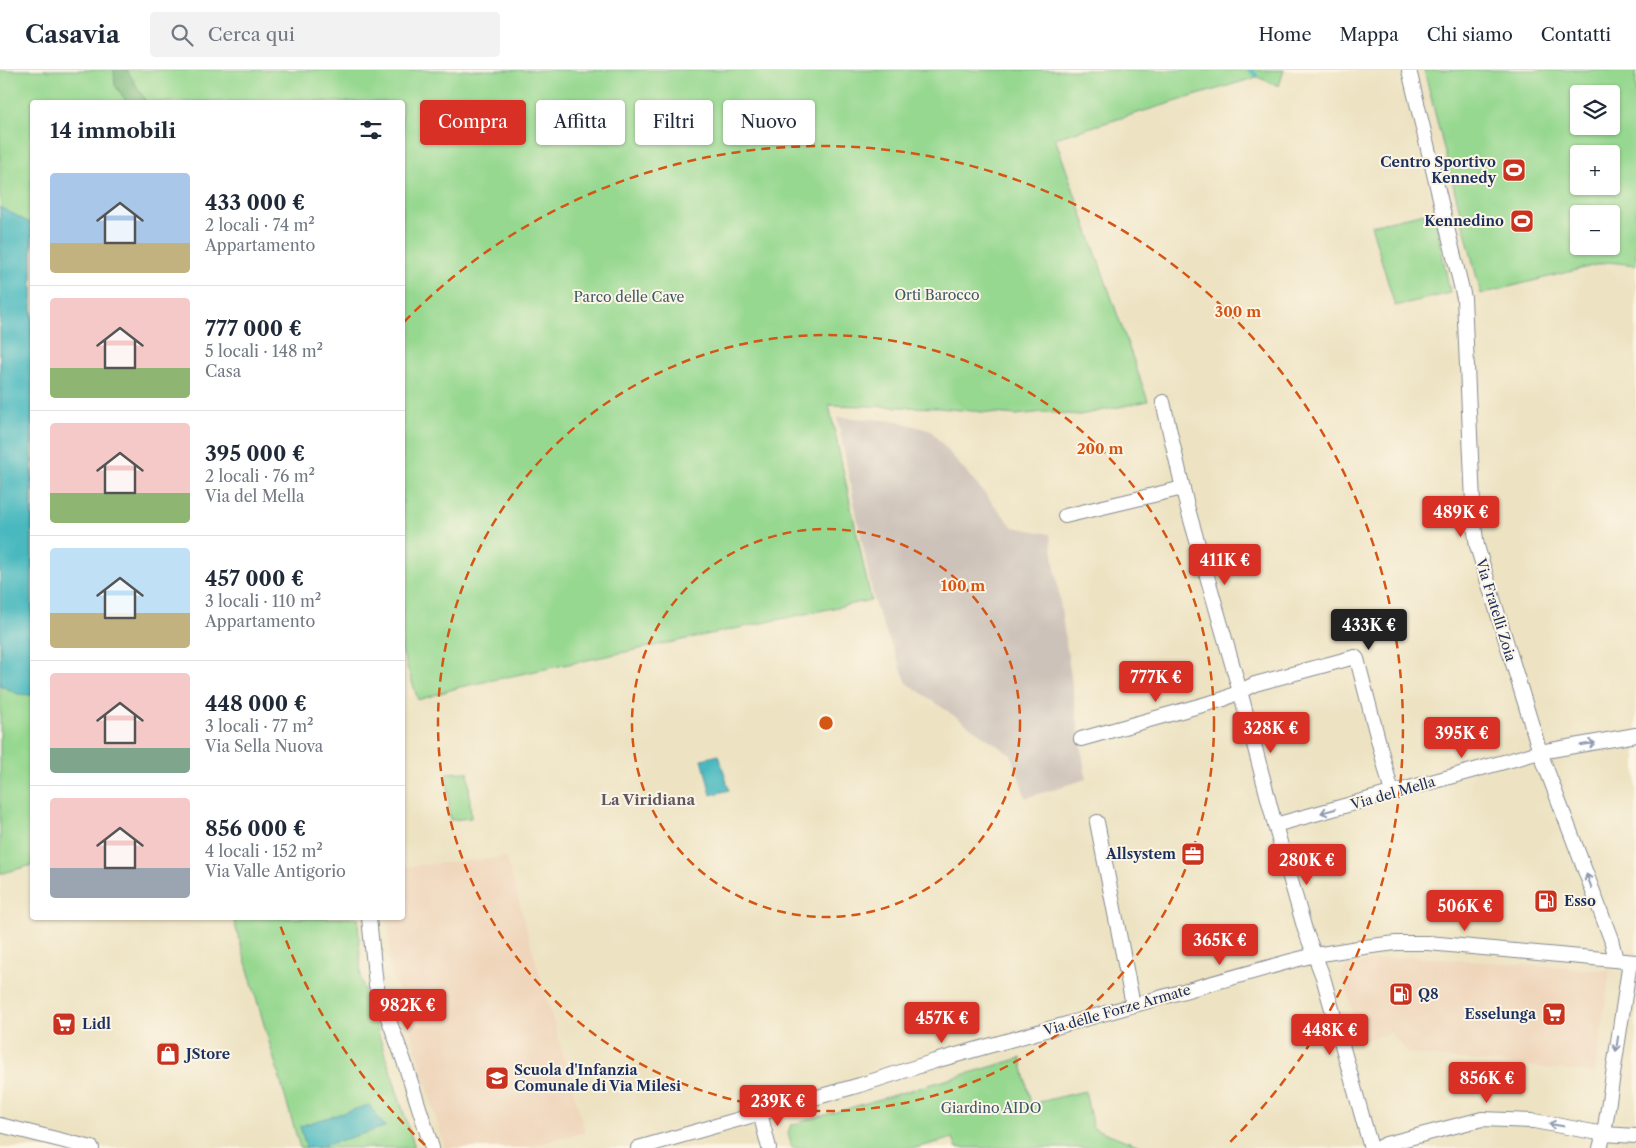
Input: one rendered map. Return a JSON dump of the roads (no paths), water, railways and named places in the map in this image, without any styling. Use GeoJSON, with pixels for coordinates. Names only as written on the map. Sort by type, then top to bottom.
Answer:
{"type":"FeatureCollection","features":[{"type":"Feature","properties":{"kind":"street","name":"Via Fratelli Zoia"},"geometry":{"type":"LineString","coordinates":[[1409,70],[1464,298],[1474,525],[1477,546],[1540,752],[1611,940],[1627,961]]}},
{"type":"Feature","properties":{"kind":"street"},"geometry":{"type":"LineString","coordinates":[[1163,402],[1183,488],[1275,825],[1305,930],[1331,1005],[1371,1148]]}},
{"type":"Feature","properties":{"kind":"street"},"geometry":{"type":"LineString","coordinates":[[1065,516],[1183,488]]}},
{"type":"Feature","properties":{"kind":"street"},"geometry":{"type":"LineString","coordinates":[[1081,739],[1224,699],[1256,684],[1355,657],[1358,659],[1392,793]]}},
{"type":"Feature","properties":{"kind":"street","name":"Via del Mella"},"geometry":{"type":"LineString","coordinates":[[1275,825],[1540,752],[1636,735]]}},
{"type":"Feature","properties":{"kind":"street"},"geometry":{"type":"LineString","coordinates":[[1096,822],[1132,1005]]}},
{"type":"Feature","properties":{"kind":"street"},"geometry":{"type":"LineString","coordinates":[[369,920],[376,985],[404,1061],[432,1148]]}},
{"type":"Feature","properties":{"kind":"street","name":"Via delle Forze Armate"},"geometry":{"type":"LineString","coordinates":[[638,1148],[860,1086],[935,1061],[1315,955],[1364,947],[1414,943],[1627,961]]}},
{"type":"Feature","properties":{"kind":"street"},"geometry":{"type":"LineString","coordinates":[[1600,1148],[1604,1134],[1627,961]]}},
{"type":"Feature","properties":{"kind":"street"},"geometry":{"type":"LineString","coordinates":[[760,1113],[769,1148]]}},
{"type":"Feature","properties":{"kind":"street"},"geometry":{"type":"LineString","coordinates":[[1379,1148],[1386,1144],[1482,1119],[1534,1121],[1604,1134],[1636,1136]]}},
{"type":"Feature","properties":{"kind":"street"},"geometry":{"type":"LineString","coordinates":[[0,1126],[92,1148]]}},
{"type":"Feature","properties":{"kind":"water"},"geometry":{"type":"Polygon","coordinates":[[[0,207],[30,223],[30,695],[18,694],[0,685],[0,207]]]}},
{"type":"Feature","properties":{"kind":"water"},"geometry":{"type":"Polygon","coordinates":[[[719,755],[729,790],[711,795],[702,759],[719,755]]]}},
{"type":"Feature","properties":{"kind":"water"},"geometry":{"type":"Polygon","coordinates":[[[369,1105],[385,1127],[316,1148],[306,1148],[300,1126],[369,1105]]]}},
{"type":"Feature","properties":{"kind":"waterway"},"geometry":{"type":"LineString","coordinates":[[1250,70],[1256,75]]}},
{"type":"Feature","properties":{"kind":"place","name":"Centro Sportivo Kennedy"},"geometry":{"type":"Point","coordinates":[1514,170]}},
{"type":"Feature","properties":{"kind":"place","name":"Kennedino"},"geometry":{"type":"Point","coordinates":[1522,221]}},
{"type":"Feature","properties":{"kind":"place","name":"Allsystem"},"geometry":{"type":"Point","coordinates":[1193,854]}},
{"type":"Feature","properties":{"kind":"place","name":"Esso"},"geometry":{"type":"Point","coordinates":[1546,901]}},
{"type":"Feature","properties":{"kind":"place","name":"Q8"},"geometry":{"type":"Point","coordinates":[1401,994]}},
{"type":"Feature","properties":{"kind":"place","name":"Esselunga"},"geometry":{"type":"Point","coordinates":[1554,1014]}},
{"type":"Feature","properties":{"kind":"place","name":"Lidl"},"geometry":{"type":"Point","coordinates":[64,1024]}},
{"type":"Feature","properties":{"kind":"place","name":"JStore"},"geometry":{"type":"Point","coordinates":[168,1054]}},
{"type":"Feature","properties":{"kind":"place","name":"Scuola d'Infanzia Comunale di Via Milesi"},"geometry":{"type":"Point","coordinates":[497,1078]}},
{"type":"Feature","properties":{"kind":"district","name":"La Viridiana"},"geometry":{"type":"Point","coordinates":[648,800]}},
{"type":"Feature","properties":{"kind":"park label","name":"Orti Barocco"},"geometry":{"type":"Point","coordinates":[937,295]}},
{"type":"Feature","properties":{"kind":"park label","name":"Parco delle Cave"},"geometry":{"type":"Point","coordinates":[629,297]}},
{"type":"Feature","properties":{"kind":"park label","name":"Giardino AIDO"},"geometry":{"type":"Point","coordinates":[991,1108]}}]}
